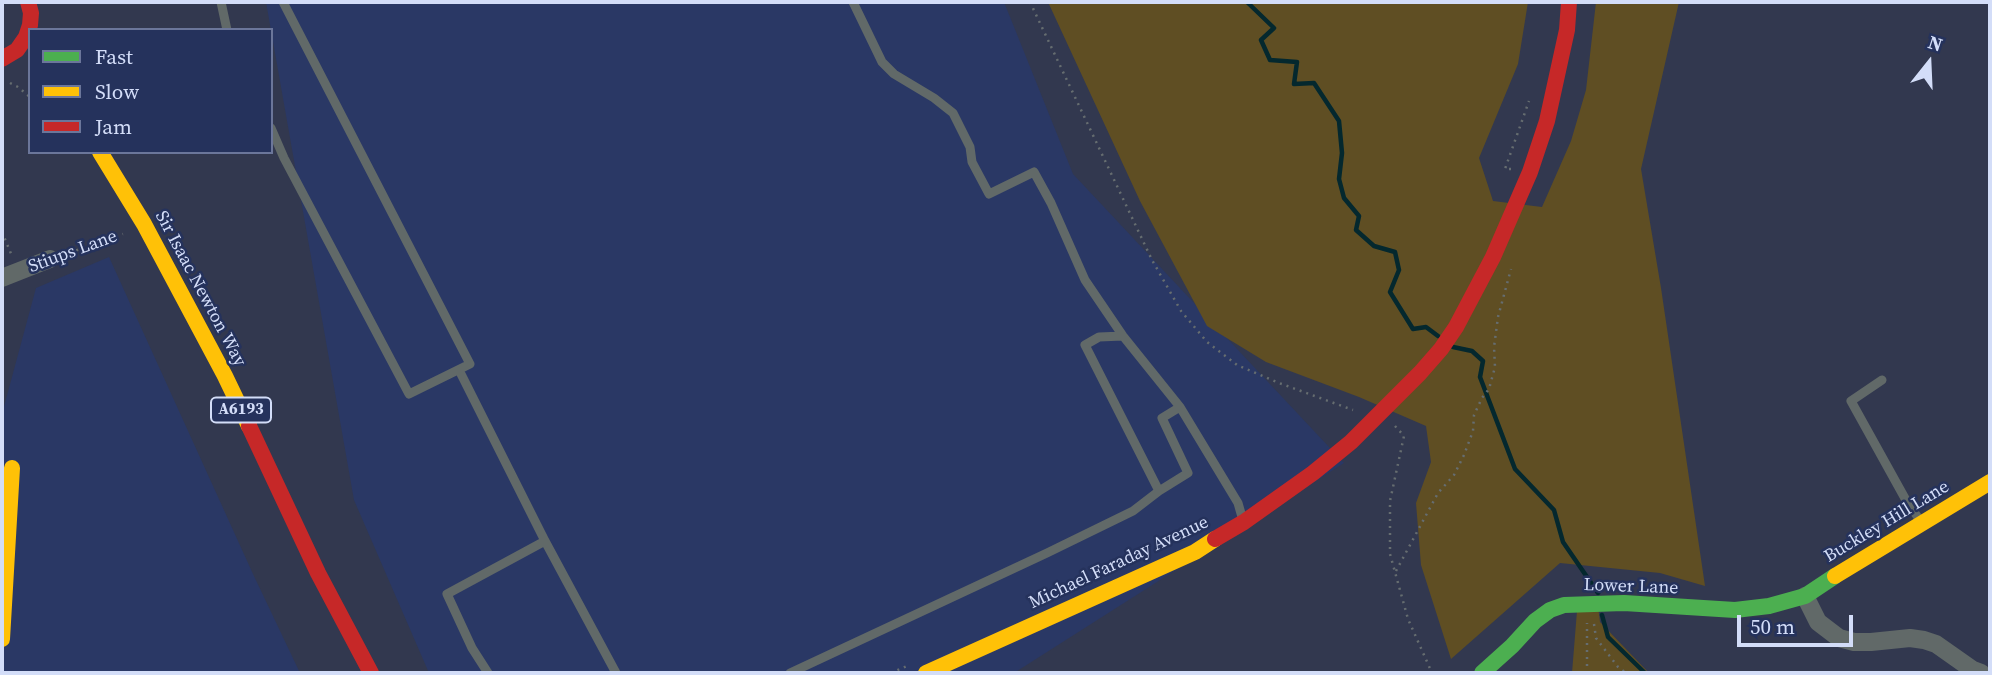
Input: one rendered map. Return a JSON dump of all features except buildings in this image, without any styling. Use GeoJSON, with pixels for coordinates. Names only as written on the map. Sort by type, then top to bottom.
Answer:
{"type":"FeatureCollection","features":[{"type":"Feature","properties":{"kind":"main road","name":"Michael Faraday Avenue"},"geometry":{"type":"LineString","coordinates":[[926,673],[1195,552],[1244,522],[1313,473],[1376,419],[1452,334],[1493,257],[1530,172],[1549,108],[1567,30],[1569,2]]}},
{"type":"Feature","properties":{"kind":"main road"},"geometry":{"type":"LineString","coordinates":[[30,28],[31,5]]}},
{"type":"Feature","properties":{"kind":"main road"},"geometry":{"type":"LineString","coordinates":[[22,70],[3,59],[28,40]]}},
{"type":"Feature","properties":{"kind":"main road","name":"Sir Isaac Newton Way"},"geometry":{"type":"LineString","coordinates":[[101,154],[144,224],[225,376],[318,573],[372,673]]}},
{"type":"Feature","properties":{"kind":"main road"},"geometry":{"type":"LineString","coordinates":[[2,639],[12,468]]}},
{"type":"Feature","properties":{"kind":"main road","name":"Buckley Hill Lane"},"geometry":{"type":"LineString","coordinates":[[1805,596],[1990,482]]}},
{"type":"Feature","properties":{"kind":"main road","name":"Lower Lane"},"geometry":{"type":"LineString","coordinates":[[1482,673],[1535,621],[1550,610],[1564,605],[1592,603],[1735,610],[1769,606],[1805,596]]}},
{"type":"Feature","properties":{"kind":"street","name":"Stiups Lane"},"geometry":{"type":"LineString","coordinates":[[127,233],[144,224]]}},
{"type":"Feature","properties":{"kind":"street","name":"Stiups Lane"},"geometry":{"type":"LineString","coordinates":[[10,275],[50,259]]}},
{"type":"Feature","properties":{"kind":"street"},"geometry":{"type":"LineString","coordinates":[[1805,596],[1818,622],[1839,638],[1854,642],[1910,638],[1924,640],[1936,644],[1981,673]]}},
{"type":"Feature","properties":{"kind":"lane"},"geometry":{"type":"LineString","coordinates":[[221,2],[227,28]]}},
{"type":"Feature","properties":{"kind":"lane"},"geometry":{"type":"LineString","coordinates":[[273,133],[409,394],[470,364],[283,2]]}},
{"type":"Feature","properties":{"kind":"lane"},"geometry":{"type":"LineString","coordinates":[[853,2],[882,62],[894,74],[953,113],[970,147],[972,162],[989,194],[1034,172],[1051,203],[1085,280],[1123,336],[1180,407],[1238,503],[1244,522]]}},
{"type":"Feature","properties":{"kind":"lane"},"geometry":{"type":"LineString","coordinates":[[1123,336],[1099,337],[1085,345],[1158,491]]}},
{"type":"Feature","properties":{"kind":"lane"},"geometry":{"type":"LineString","coordinates":[[458,370],[616,673]]}},
{"type":"Feature","properties":{"kind":"lane"},"geometry":{"type":"LineString","coordinates":[[1882,380],[1851,401],[1923,524]]}},
{"type":"Feature","properties":{"kind":"lane"},"geometry":{"type":"LineString","coordinates":[[790,673],[1133,511],[1158,491],[1188,473],[1162,418],[1180,407]]}},
{"type":"Feature","properties":{"kind":"lane"},"geometry":{"type":"LineString","coordinates":[[488,673],[472,648],[447,594],[545,541]]}},
{"type":"Feature","properties":{"kind":"path"},"geometry":{"type":"LineString","coordinates":[[1030,2],[1152,260],[1181,311],[1206,342],[1237,366],[1395,426],[1404,436],[1390,501],[1390,554],[1408,619],[1432,673]]}},
{"type":"Feature","properties":{"kind":"path"},"geometry":{"type":"LineString","coordinates":[[4,80],[28,95]]}},
{"type":"Feature","properties":{"kind":"path"},"geometry":{"type":"LineString","coordinates":[[1506,169],[1530,98]]}},
{"type":"Feature","properties":{"kind":"path"},"geometry":{"type":"LineString","coordinates":[[2,232],[10,275]]}},
{"type":"Feature","properties":{"kind":"path","name":"Stiups Lane"},"geometry":{"type":"LineString","coordinates":[[50,259],[127,233]]}},
{"type":"Feature","properties":{"kind":"path"},"geometry":{"type":"LineString","coordinates":[[1395,572],[1438,493],[1454,475],[1473,431],[1474,415],[1489,389]]}},
{"type":"Feature","properties":{"kind":"path"},"geometry":{"type":"LineString","coordinates":[[1587,673],[1586,628],[1592,603]]}},
{"type":"Feature","properties":{"kind":"path"},"geometry":{"type":"LineString","coordinates":[[1592,603],[1596,638],[1618,667],[1626,673]]}},
{"type":"Feature","properties":{"kind":"shaded area"},"geometry":{"type":"Polygon","coordinates":[[[266,2],[1004,2],[1073,174],[1344,463],[1014,673],[429,673],[354,500],[273,42],[273,28],[271,28],[266,2]]]}},
{"type":"Feature","properties":{"kind":"shaded area"},"geometry":{"type":"Polygon","coordinates":[[[1048,2],[1528,2],[1518,64],[1479,158],[1493,201],[1542,207],[1571,141],[1586,90],[1596,2],[1679,2],[1641,169],[1705,586],[1660,573],[1560,563],[1451,659],[1421,565],[1416,503],[1431,462],[1426,426],[1266,362],[1207,326],[1140,201],[1048,2]]]}},
{"type":"Feature","properties":{"kind":"shaded area"},"geometry":{"type":"Polygon","coordinates":[[[109,257],[300,673],[2,673],[2,414],[36,288],[109,257]]]}},
{"type":"Feature","properties":{"kind":"shaded area"},"geometry":{"type":"Polygon","coordinates":[[[1598,606],[1600,622],[1649,673],[1572,673],[1577,611],[1598,606]]]}},
{"type":"Feature","properties":{"kind":"waterway"},"geometry":{"type":"LineString","coordinates":[[1247,2],[1274,28],[1261,40],[1270,60],[1297,62],[1294,84],[1314,83],[1339,121],[1342,153],[1339,179],[1344,198],[1359,216],[1356,230],[1374,246],[1395,252],[1399,270],[1390,292],[1413,329],[1426,327],[1438,336]]}},
{"type":"Feature","properties":{"kind":"waterway"},"geometry":{"type":"LineString","coordinates":[[1453,347],[1472,351],[1483,361],[1480,377],[1515,469],[1554,510],[1563,542],[1598,593]]}},
{"type":"Feature","properties":{"kind":"waterway"},"geometry":{"type":"LineString","coordinates":[[1602,615],[1608,637],[1645,673]]}},
{"type":"Feature","properties":{"kind":"traffic: fast"},"geometry":{"type":"LineString","coordinates":[[1482,673],[1535,621],[1550,610],[1564,605],[1624,603],[1735,610],[1769,606],[1805,596],[1835,576]]}},
{"type":"Feature","properties":{"kind":"traffic: slow"},"geometry":{"type":"LineString","coordinates":[[101,154],[144,224],[249,426]]}},
{"type":"Feature","properties":{"kind":"traffic: slow"},"geometry":{"type":"LineString","coordinates":[[2,639],[12,468]]}},
{"type":"Feature","properties":{"kind":"traffic: slow"},"geometry":{"type":"LineString","coordinates":[[1835,576],[1990,482]]}},
{"type":"Feature","properties":{"kind":"traffic: slow"},"geometry":{"type":"LineString","coordinates":[[926,673],[1195,552],[1215,539]]}},
{"type":"Feature","properties":{"kind":"traffic: jam"},"geometry":{"type":"LineString","coordinates":[[28,2],[31,13],[29,28]]}},
{"type":"Feature","properties":{"kind":"traffic: jam"},"geometry":{"type":"LineString","coordinates":[[1215,539],[1313,473],[1351,442],[1420,373],[1456,327],[1493,257],[1530,172],[1547,121],[1567,30],[1569,2]]}},
{"type":"Feature","properties":{"kind":"traffic: jam"},"geometry":{"type":"LineString","coordinates":[[2,59],[17,50],[28,31]]}},
{"type":"Feature","properties":{"kind":"traffic: jam"},"geometry":{"type":"LineString","coordinates":[[249,426],[318,573],[371,673]]}}]}
